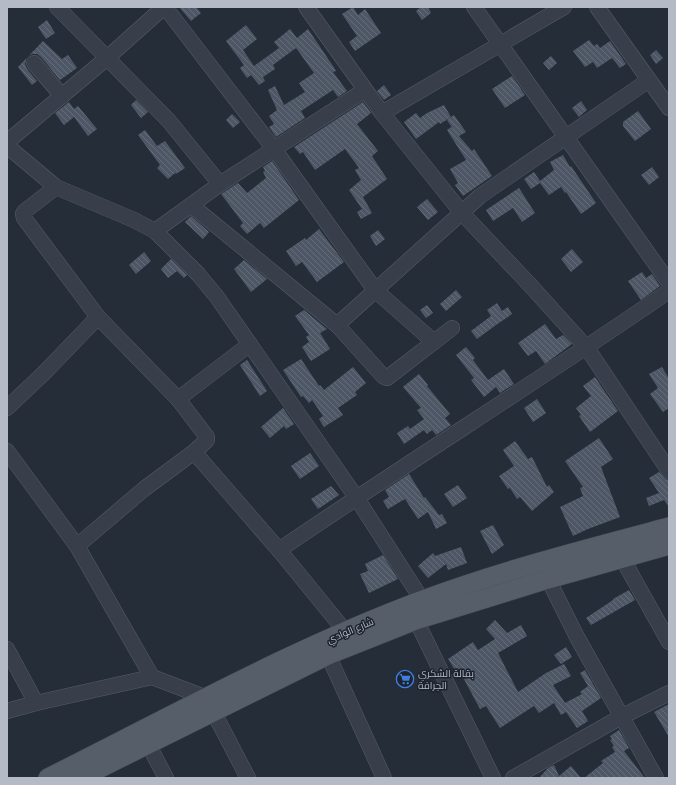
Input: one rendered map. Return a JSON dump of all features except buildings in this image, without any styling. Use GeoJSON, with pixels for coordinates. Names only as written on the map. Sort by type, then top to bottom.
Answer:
{"type":"FeatureCollection","features":[{"type":"Feature","properties":{"kind":"main road","name":"شارع الوادي"},"geometry":{"type":"LineString","coordinates":[[80,778],[148,744],[278,662],[345,632],[422,600],[491,576],[669,527]]}},
{"type":"Feature","properties":{"kind":"main road","name":"شارع الوادي"},"geometry":{"type":"LineString","coordinates":[[48,778],[210,705],[328,655],[416,620],[548,579],[669,545]]}},
{"type":"Feature","properties":{"kind":"street"},"geometry":{"type":"LineString","coordinates":[[57,7],[169,121],[220,184]]}},
{"type":"Feature","properties":{"kind":"street"},"geometry":{"type":"LineString","coordinates":[[7,142],[107,58],[164,7],[274,149],[375,290],[434,342]]}},
{"type":"Feature","properties":{"kind":"street"},"geometry":{"type":"LineString","coordinates":[[306,7],[382,113],[462,213],[587,348],[669,471]]}},
{"type":"Feature","properties":{"kind":"street"},"geometry":{"type":"LineString","coordinates":[[474,7],[669,283]]}},
{"type":"Feature","properties":{"kind":"street"},"geometry":{"type":"LineString","coordinates":[[382,113],[564,7]]}},
{"type":"Feature","properties":{"kind":"street"},"geometry":{"type":"LineString","coordinates":[[597,7],[669,108]]}},
{"type":"Feature","properties":{"kind":"street"},"geometry":{"type":"LineString","coordinates":[[34,63],[62,96]]}},
{"type":"Feature","properties":{"kind":"street"},"geometry":{"type":"LineString","coordinates":[[337,324],[480,196],[649,80]]}},
{"type":"Feature","properties":{"kind":"street"},"geometry":{"type":"LineString","coordinates":[[155,231],[220,184],[365,90]]}},
{"type":"Feature","properties":{"kind":"street"},"geometry":{"type":"LineString","coordinates":[[7,146],[56,187],[134,220],[155,231],[198,274],[217,297],[356,497],[422,600]]}},
{"type":"Feature","properties":{"kind":"street"},"geometry":{"type":"LineString","coordinates":[[56,187],[25,211],[23,214],[24,218],[98,317],[178,399],[207,437],[207,440],[194,452],[144,489],[77,546]]}},
{"type":"Feature","properties":{"kind":"street"},"geometry":{"type":"LineString","coordinates":[[191,205],[337,324],[383,376],[387,378],[452,328]]}},
{"type":"Feature","properties":{"kind":"street"},"geometry":{"type":"LineString","coordinates":[[279,550],[356,497],[587,348],[669,291]]}},
{"type":"Feature","properties":{"kind":"street"},"geometry":{"type":"LineString","coordinates":[[7,408],[44,373],[98,317]]}},
{"type":"Feature","properties":{"kind":"street"},"geometry":{"type":"LineString","coordinates":[[178,399],[250,344]]}},
{"type":"Feature","properties":{"kind":"street"},"geometry":{"type":"LineString","coordinates":[[194,452],[279,550],[345,632]]}},
{"type":"Feature","properties":{"kind":"street"},"geometry":{"type":"LineString","coordinates":[[8,454],[77,546],[152,677],[210,705],[248,778]]}},
{"type":"Feature","properties":{"kind":"street"},"geometry":{"type":"LineString","coordinates":[[622,558],[669,642]]}},
{"type":"Feature","properties":{"kind":"street"},"geometry":{"type":"LineString","coordinates":[[548,579],[577,637],[656,778]]}},
{"type":"Feature","properties":{"kind":"street"},"geometry":{"type":"LineString","coordinates":[[416,620],[493,778]]}},
{"type":"Feature","properties":{"kind":"street"},"geometry":{"type":"LineString","coordinates":[[7,649],[36,703]]}},
{"type":"Feature","properties":{"kind":"street"},"geometry":{"type":"LineString","coordinates":[[328,655],[384,778]]}},
{"type":"Feature","properties":{"kind":"street"},"geometry":{"type":"LineString","coordinates":[[7,711],[152,677]]}},
{"type":"Feature","properties":{"kind":"street"},"geometry":{"type":"LineString","coordinates":[[513,778],[621,717],[669,693]]}},
{"type":"Feature","properties":{"kind":"street"},"geometry":{"type":"LineString","coordinates":[[148,744],[166,778]]}},
{"type":"Feature","properties":{"kind":"place","name":"بقالة الشكري الجرافة"},"geometry":{"type":"Point","coordinates":[405,679]}}]}
